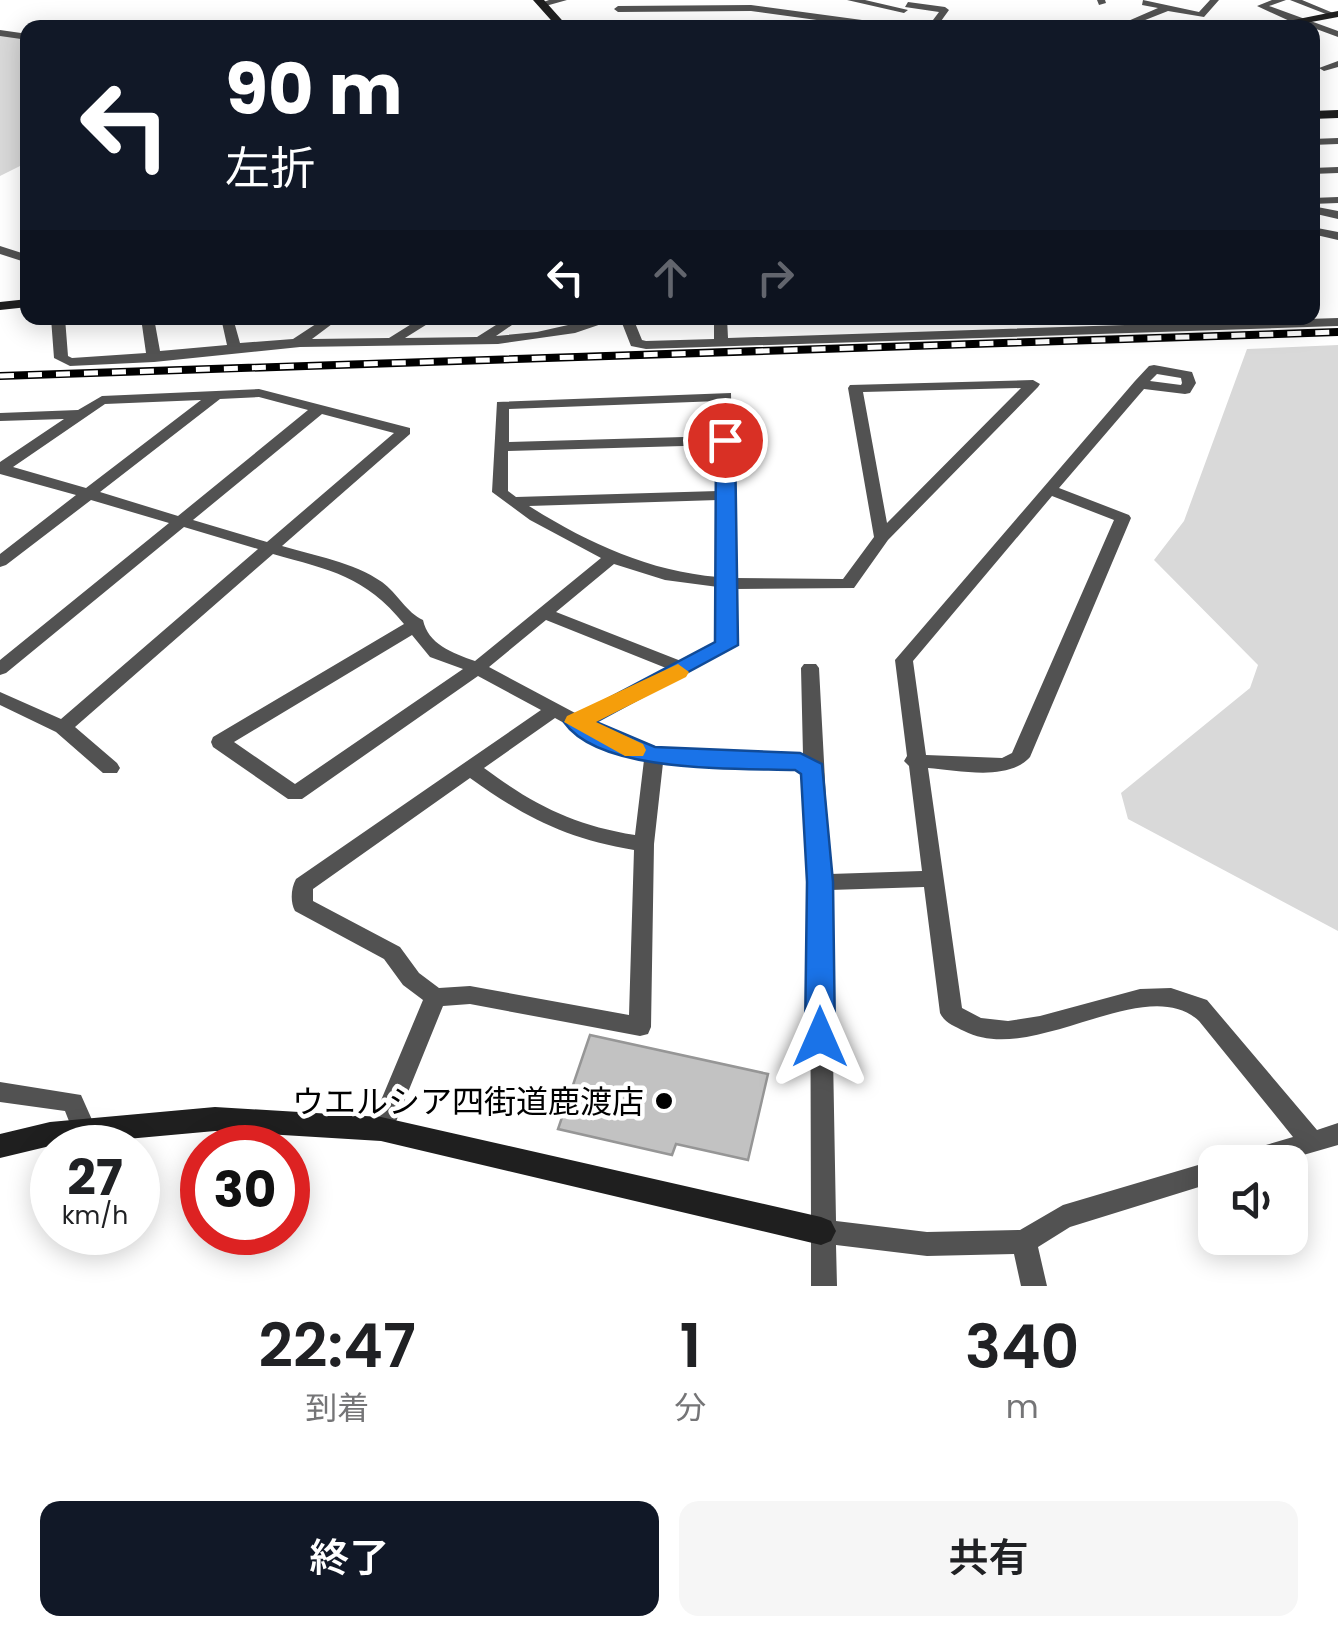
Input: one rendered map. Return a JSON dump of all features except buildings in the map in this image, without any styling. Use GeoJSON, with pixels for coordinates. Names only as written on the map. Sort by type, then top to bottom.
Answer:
{"type":"FeatureCollection","features":[{"type":"Feature","properties":{"kind":"street"},"geometry":{"type":"LineString","coordinates":[[540,2],[563,0]]}},
{"type":"Feature","properties":{"kind":"street"},"geometry":{"type":"LineString","coordinates":[[776,0],[782,12]]}},
{"type":"Feature","properties":{"kind":"street"},"geometry":{"type":"LineString","coordinates":[[851,0],[945,10],[937,20]]}},
{"type":"Feature","properties":{"kind":"street"},"geometry":{"type":"LineString","coordinates":[[1147,0],[1145,3],[1202,15],[1214,0]]}},
{"type":"Feature","properties":{"kind":"street"},"geometry":{"type":"LineString","coordinates":[[1282,0],[1261,6],[1296,20]]}},
{"type":"Feature","properties":{"kind":"street"},"geometry":{"type":"LineString","coordinates":[[1294,0],[1336,14]]}},
{"type":"Feature","properties":{"kind":"street"},"geometry":{"type":"LineString","coordinates":[[618,9],[727,4],[842,20]]}},
{"type":"Feature","properties":{"kind":"street"},"geometry":{"type":"LineString","coordinates":[[1136,20],[1167,8]]}},
{"type":"Feature","properties":{"kind":"street"},"geometry":{"type":"LineString","coordinates":[[1304,20],[1336,14]]}},
{"type":"Feature","properties":{"kind":"street"},"geometry":{"type":"LineString","coordinates":[[808,20],[812,16]]}},
{"type":"Feature","properties":{"kind":"street"},"geometry":{"type":"LineString","coordinates":[[1324,68],[1338,64]]}},
{"type":"Feature","properties":{"kind":"street"},"geometry":{"type":"LineString","coordinates":[[59,325],[61,358],[70,362],[154,358],[297,343],[482,339],[575,331],[592,325]]}},
{"type":"Feature","properties":{"kind":"street"},"geometry":{"type":"LineString","coordinates":[[148,325],[154,358]]}},
{"type":"Feature","properties":{"kind":"street"},"geometry":{"type":"LineString","coordinates":[[228,325],[235,349]]}},
{"type":"Feature","properties":{"kind":"street"},"geometry":{"type":"LineString","coordinates":[[297,343],[323,325]]}},
{"type":"Feature","properties":{"kind":"street"},"geometry":{"type":"LineString","coordinates":[[392,341],[418,325]]}},
{"type":"Feature","properties":{"kind":"street"},"geometry":{"type":"LineString","coordinates":[[482,339],[504,325]]}},
{"type":"Feature","properties":{"kind":"street"},"geometry":{"type":"LineString","coordinates":[[552,332],[562,325]]}},
{"type":"Feature","properties":{"kind":"street"},"geometry":{"type":"LineString","coordinates":[[630,325],[636,343],[1005,334],[1078,325]]}},
{"type":"Feature","properties":{"kind":"street"},"geometry":{"type":"LineString","coordinates":[[720,325],[721,341]]}},
{"type":"Feature","properties":{"kind":"street"},"geometry":{"type":"LineString","coordinates":[[840,339],[845,325]]}},
{"type":"Feature","properties":{"kind":"street"},"geometry":{"type":"LineString","coordinates":[[920,336],[922,325]]}},
{"type":"Feature","properties":{"kind":"street"},"geometry":{"type":"LineString","coordinates":[[1005,334],[1006,325]]}},
{"type":"Feature","properties":{"kind":"street"},"geometry":{"type":"LineString","coordinates":[[576,722],[726,645],[724,584],[726,396],[502,404],[500,492],[609,560],[657,576],[724,584],[848,584],[882,537],[1032,384],[856,388],[882,537]]}},
{"type":"Feature","properties":{"kind":"street"},"geometry":{"type":"LineString","coordinates":[[1140,384],[904,660],[914,761],[951,1012],[967,1026],[994,1034],[1122,1004],[1169,998],[1200,1008],[1312,1142]]}},
{"type":"Feature","properties":{"kind":"street"},"geometry":{"type":"LineString","coordinates":[[1,468],[102,400],[259,393],[405,431],[63,728]]}},
{"type":"Feature","properties":{"kind":"street"},"geometry":{"type":"LineString","coordinates":[[0,562],[215,396]]}},
{"type":"Feature","properties":{"kind":"street"},"geometry":{"type":"LineString","coordinates":[[0,669],[320,408]]}},
{"type":"Feature","properties":{"kind":"street"},"geometry":{"type":"LineString","coordinates":[[0,418],[78,414]]}},
{"type":"Feature","properties":{"kind":"street"},"geometry":{"type":"LineString","coordinates":[[501,447],[725,440]]}},
{"type":"Feature","properties":{"kind":"street"},"geometry":{"type":"LineString","coordinates":[[1,468],[274,548],[372,582],[416,624],[436,653],[478,668],[622,746],[654,756],[800,761],[814,770]]}},
{"type":"Feature","properties":{"kind":"street"},"geometry":{"type":"LineString","coordinates":[[914,761],[1006,765],[1020,757],[1123,518],[1050,490]]}},
{"type":"Feature","properties":{"kind":"street"},"geometry":{"type":"LineString","coordinates":[[511,502],[725,495]]}},
{"type":"Feature","properties":{"kind":"street"},"geometry":{"type":"LineString","coordinates":[[416,624],[220,742],[295,794],[478,668],[609,560]]}},
{"type":"Feature","properties":{"kind":"street"},"geometry":{"type":"LineString","coordinates":[[544,613],[684,669]]}},
{"type":"Feature","properties":{"kind":"street"},"geometry":{"type":"LineString","coordinates":[[810,668],[820,882],[824,1286]]}},
{"type":"Feature","properties":{"kind":"street"},"geometry":{"type":"LineString","coordinates":[[0,698],[63,728],[110,768]]}},
{"type":"Feature","properties":{"kind":"street"},"geometry":{"type":"LineString","coordinates":[[555,709],[302,885],[302,904],[392,953],[411,979],[435,997],[470,995],[640,1027],[644,844],[654,756]]}},
{"type":"Feature","properties":{"kind":"street"},"geometry":{"type":"LineString","coordinates":[[470,768],[531,814],[581,835],[644,844]]}},
{"type":"Feature","properties":{"kind":"street"},"geometry":{"type":"LineString","coordinates":[[820,882],[932,880]]}},
{"type":"Feature","properties":{"kind":"street"},"geometry":{"type":"LineString","coordinates":[[381,1129],[435,997]]}},
{"type":"Feature","properties":{"kind":"street"},"geometry":{"type":"LineString","coordinates":[[0,1092],[73,1102],[83,1125]]}},
{"type":"Feature","properties":{"kind":"street"},"geometry":{"type":"LineString","coordinates":[[150,1125],[216,1119],[381,1129],[821,1231],[928,1244],[1024,1242],[1063,1218],[1198,1177]]}},
{"type":"Feature","properties":{"kind":"street"},"geometry":{"type":"LineString","coordinates":[[1302,1145],[1338,1134]]}},
{"type":"Feature","properties":{"kind":"street"},"geometry":{"type":"LineString","coordinates":[[0,1146],[30,1141]]}},
{"type":"Feature","properties":{"kind":"street"},"geometry":{"type":"LineString","coordinates":[[1024,1242],[1034,1286]]}},
{"type":"Feature","properties":{"kind":"shaded area"},"geometry":{"type":"Polygon","coordinates":[[[0,35],[20,38],[20,166],[0,176],[0,35]]]}},
{"type":"Feature","properties":{"kind":"shaded area"},"geometry":{"type":"Polygon","coordinates":[[[1338,345],[1338,931],[1128,819],[1121,793],[1250,688],[1258,665],[1154,560],[1184,521],[1247,349],[1338,345]]]}},
{"type":"Feature","properties":{"kind":"railway"},"geometry":{"type":"LineString","coordinates":[[0,376],[1338,332]]}},
{"type":"Feature","properties":{"kind":"slow traffic"},"geometry":{"type":"LineString","coordinates":[[634,750],[576,722],[678,672]]}},
{"type":"Feature","properties":{"kind":"place","name":"ウエルシア四街道鹿渡店"},"geometry":{"type":"Point","coordinates":[664,1101]}},
{"type":"Feature","properties":{"kind":"route"},"geometry":{"type":"LineString","coordinates":[[725,440],[726,645],[576,722],[622,746],[654,756],[800,761],[814,770],[820,882],[820,1037]]}}]}
